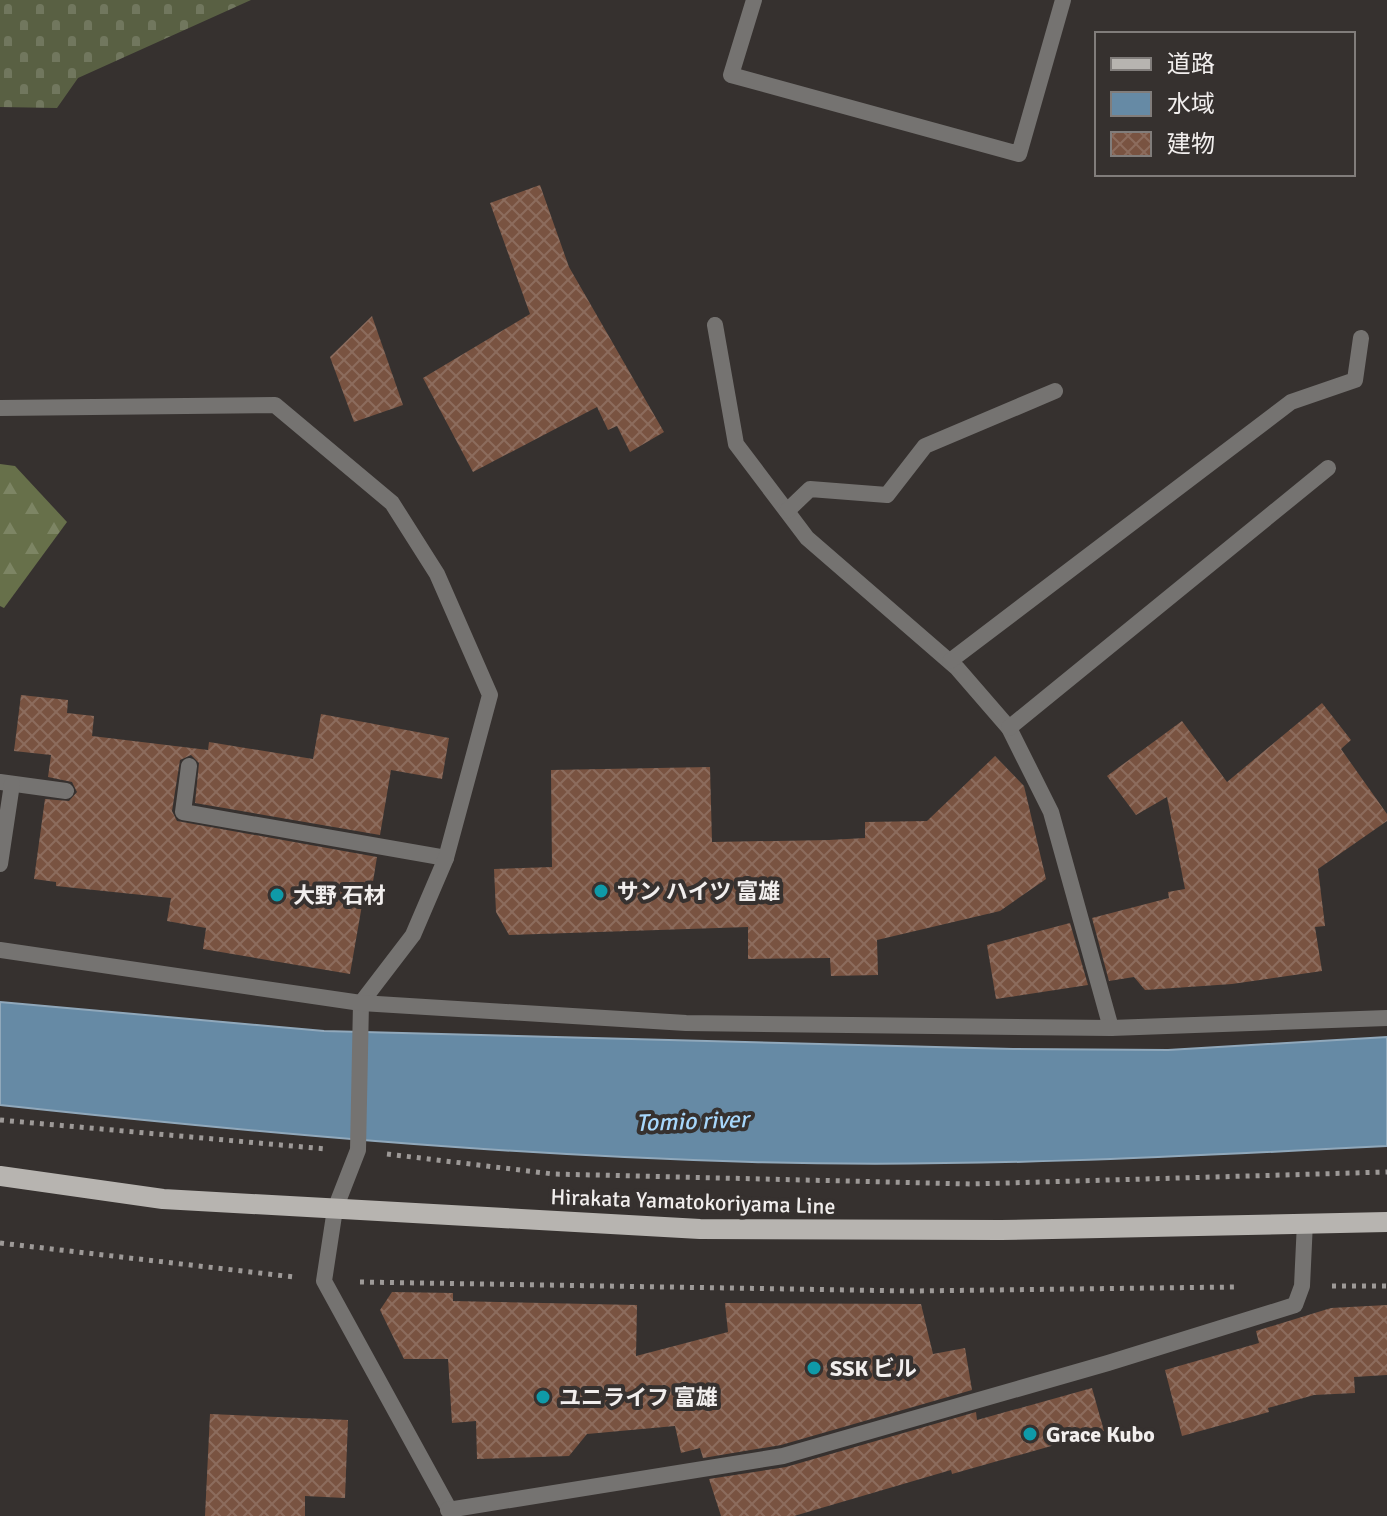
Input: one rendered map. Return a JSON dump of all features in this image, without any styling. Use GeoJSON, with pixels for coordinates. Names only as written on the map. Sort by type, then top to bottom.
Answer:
{"type":"FeatureCollection","features":[{"type":"Feature","properties":{"kind":"main road","name":"Hirakata Yamatokoriyama Line"},"geometry":{"type":"LineString","coordinates":[[0,1176],[163,1199],[700,1229],[1001,1230],[1387,1222]]}},
{"type":"Feature","properties":{"kind":"street"},"geometry":{"type":"LineString","coordinates":[[754,0],[731,75],[1019,154],[1063,0]]}},
{"type":"Feature","properties":{"kind":"street"},"geometry":{"type":"LineString","coordinates":[[715,325],[736,444],[807,538],[950,661],[1009,728],[1051,812],[1111,1028]]}},
{"type":"Feature","properties":{"kind":"street"},"geometry":{"type":"LineString","coordinates":[[950,661],[1291,402],[1355,380],[1361,338]]}},
{"type":"Feature","properties":{"kind":"street"},"geometry":{"type":"LineString","coordinates":[[787,511],[810,489],[887,495],[925,446],[1055,391]]}},
{"type":"Feature","properties":{"kind":"street"},"geometry":{"type":"LineString","coordinates":[[0,408],[275,405],[392,503],[437,574],[490,695],[446,858],[413,935],[361,1003],[358,1150],[335,1209],[324,1281],[450,1513],[783,1456],[1295,1305],[1302,1286],[1305,1222]]}},
{"type":"Feature","properties":{"kind":"street"},"geometry":{"type":"LineString","coordinates":[[1009,728],[1328,468]]}},
{"type":"Feature","properties":{"kind":"street"},"geometry":{"type":"LineString","coordinates":[[189,766],[183,812],[446,858]]}},
{"type":"Feature","properties":{"kind":"street"},"geometry":{"type":"LineString","coordinates":[[0,864],[6,783],[66,791]]}},
{"type":"Feature","properties":{"kind":"street"},"geometry":{"type":"LineString","coordinates":[[0,950],[361,1003],[686,1023],[1111,1028],[1387,1018]]}},
{"type":"Feature","properties":{"kind":"path"},"geometry":{"type":"LineString","coordinates":[[0,1120],[257,1145],[358,1150],[553,1174],[971,1184],[1387,1172]]}},
{"type":"Feature","properties":{"kind":"path"},"geometry":{"type":"LineString","coordinates":[[0,1243],[324,1281],[912,1291],[1241,1287]]}},
{"type":"Feature","properties":{"kind":"path"},"geometry":{"type":"LineString","coordinates":[[1302,1286],[1387,1286]]}},
{"type":"Feature","properties":{"kind":"green space"},"geometry":{"type":"Polygon","coordinates":[[[0,0],[251,0],[78,78],[57,108],[0,107],[0,0]]]}},
{"type":"Feature","properties":{"kind":"green space"},"geometry":{"type":"Polygon","coordinates":[[[0,464],[15,466],[67,522],[4,608],[0,606],[0,464]]]}},
{"type":"Feature","properties":{"kind":"water","name":"Tomio river"},"geometry":{"type":"Polygon","coordinates":[[[0,1002],[324,1031],[1013,1049],[1168,1050],[1387,1037],[1387,1146],[990,1162],[752,1162],[469,1148],[94,1115],[0,1105],[0,1002]]]}},
{"type":"Feature","properties":{"kind":"building"},"geometry":{"type":"Polygon","coordinates":[[[540,185],[569,267],[664,432],[630,452],[617,426],[608,430],[597,407],[473,472],[423,378],[530,314],[490,203],[540,185]]]}},
{"type":"Feature","properties":{"kind":"building"},"geometry":{"type":"Polygon","coordinates":[[[372,316],[403,405],[354,422],[330,357],[372,316]]]}},
{"type":"Feature","properties":{"kind":"building"},"geometry":{"type":"Polygon","coordinates":[[[21,695],[68,700],[67,713],[94,716],[92,736],[208,750],[209,742],[313,759],[321,714],[449,738],[442,779],[391,770],[380,835],[195,803],[199,763],[191,755],[180,760],[172,811],[177,821],[377,857],[369,906],[362,905],[350,974],[203,949],[206,928],[167,921],[171,898],[56,886],[56,882],[34,879],[45,799],[69,801],[77,792],[72,782],[48,777],[51,755],[14,751],[21,695]]]}},
{"type":"Feature","properties":{"kind":"building"},"geometry":{"type":"Polygon","coordinates":[[[1322,703],[1351,740],[1341,749],[1387,814],[1387,821],[1318,869],[1325,926],[1315,927],[1322,971],[1232,984],[1145,990],[1134,977],[1109,981],[1092,918],[1169,898],[1168,892],[1185,889],[1167,797],[1136,815],[1107,776],[1182,721],[1227,782],[1322,703]]]}},
{"type":"Feature","properties":{"kind":"building"},"geometry":{"type":"Polygon","coordinates":[[[995,756],[1024,786],[1046,879],[1000,911],[877,940],[878,975],[831,976],[830,958],[748,959],[748,927],[509,935],[496,912],[494,869],[552,867],[551,770],[710,767],[712,842],[829,840],[865,838],[865,822],[927,821],[995,756]]]}},
{"type":"Feature","properties":{"kind":"building"},"geometry":{"type":"Polygon","coordinates":[[[1070,923],[1088,985],[996,999],[987,945],[1070,923]]]}},
{"type":"Feature","properties":{"kind":"building"},"geometry":{"type":"Polygon","coordinates":[[[392,1292],[453,1293],[453,1301],[637,1305],[636,1356],[728,1332],[725,1303],[921,1304],[933,1354],[965,1348],[972,1390],[781,1445],[703,1458],[700,1448],[681,1453],[675,1426],[587,1434],[569,1456],[477,1459],[476,1421],[452,1423],[448,1359],[404,1359],[380,1310],[392,1292]]]}},
{"type":"Feature","properties":{"kind":"building"},"geometry":{"type":"Polygon","coordinates":[[[1387,1305],[1387,1375],[1354,1377],[1355,1393],[1314,1395],[1268,1408],[1269,1412],[1182,1436],[1165,1370],[1259,1343],[1256,1331],[1331,1308],[1387,1305]]]}},
{"type":"Feature","properties":{"kind":"building"},"geometry":{"type":"Polygon","coordinates":[[[1092,1388],[1104,1431],[952,1474],[951,1470],[794,1516],[721,1516],[709,1479],[786,1467],[976,1412],[977,1420],[1092,1388]]]}},
{"type":"Feature","properties":{"kind":"building"},"geometry":{"type":"Polygon","coordinates":[[[210,1414],[348,1420],[345,1498],[305,1496],[305,1516],[205,1516],[210,1414]]]}},
{"type":"Feature","properties":{"kind":"place","name":"サン ハイツ 富雄"},"geometry":{"type":"Point","coordinates":[601,891]}},
{"type":"Feature","properties":{"kind":"place","name":"大野 石材"},"geometry":{"type":"Point","coordinates":[277,895]}},
{"type":"Feature","properties":{"kind":"place","name":"SSK ビル"},"geometry":{"type":"Point","coordinates":[814,1368]}},
{"type":"Feature","properties":{"kind":"place","name":"ユニライフ 富雄"},"geometry":{"type":"Point","coordinates":[543,1397]}},
{"type":"Feature","properties":{"kind":"place","name":"Grace Kubo"},"geometry":{"type":"Point","coordinates":[1030,1434]}}]}
